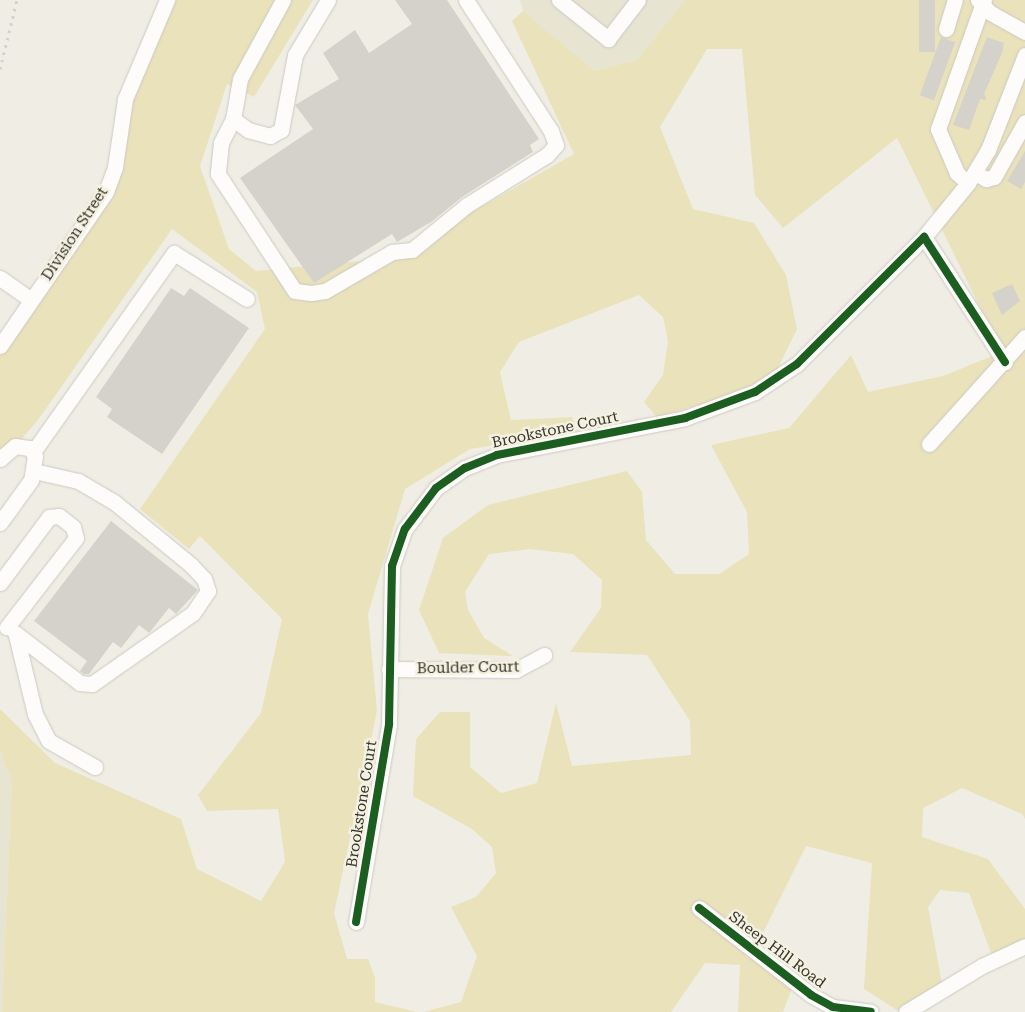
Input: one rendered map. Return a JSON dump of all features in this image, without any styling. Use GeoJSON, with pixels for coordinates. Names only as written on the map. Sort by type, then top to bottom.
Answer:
{"type":"FeatureCollection","features":[{"type":"Feature","properties":{"kind":"street","name":"Division Street"},"geometry":{"type":"LineString","coordinates":[[0,346],[106,192],[115,167],[125,99],[167,0]]}},
{"type":"Feature","properties":{"kind":"street"},"geometry":{"type":"LineString","coordinates":[[283,0],[240,79],[233,118],[220,143],[218,174],[295,291],[325,291],[392,252],[412,250],[467,205],[547,155],[556,145],[551,131],[466,0]]}},
{"type":"Feature","properties":{"kind":"street"},"geometry":{"type":"LineString","coordinates":[[233,118],[248,130],[270,136],[281,130],[296,55],[328,0]]}},
{"type":"Feature","properties":{"kind":"street"},"geometry":{"type":"LineString","coordinates":[[559,0],[608,39],[638,0]]}},
{"type":"Feature","properties":{"kind":"street"},"geometry":{"type":"LineString","coordinates":[[946,29],[955,0]]}},
{"type":"Feature","properties":{"kind":"street"},"geometry":{"type":"LineString","coordinates":[[1025,32],[1001,20],[981,2],[938,129],[957,173],[971,178],[986,179],[994,177],[1025,122]]}},
{"type":"Feature","properties":{"kind":"street","name":"Brookstone Court"},"geometry":{"type":"LineString","coordinates":[[356,922],[389,724],[389,583],[398,545],[416,511],[443,483],[465,468],[497,455],[684,418],[755,392],[797,364],[924,237],[971,178],[1010,99],[1025,55]]}},
{"type":"Feature","properties":{"kind":"street"},"geometry":{"type":"LineString","coordinates":[[924,237],[1005,362]]}},
{"type":"Feature","properties":{"kind":"street"},"geometry":{"type":"LineString","coordinates":[[32,452],[174,253],[248,299]]}},
{"type":"Feature","properties":{"kind":"street"},"geometry":{"type":"LineString","coordinates":[[0,278],[31,300]]}},
{"type":"Feature","properties":{"kind":"street"},"geometry":{"type":"LineString","coordinates":[[929,444],[1023,345]]}},
{"type":"Feature","properties":{"kind":"street"},"geometry":{"type":"LineString","coordinates":[[0,458],[15,446],[30,448],[34,471],[0,523]]}},
{"type":"Feature","properties":{"kind":"street"},"geometry":{"type":"LineString","coordinates":[[8,627],[80,683],[92,684],[193,613],[208,592],[204,579],[191,565],[114,502],[78,481],[34,471]]}},
{"type":"Feature","properties":{"kind":"street"},"geometry":{"type":"LineString","coordinates":[[0,583],[50,517],[60,516],[73,527],[76,538],[8,627]]}},
{"type":"Feature","properties":{"kind":"street"},"geometry":{"type":"LineString","coordinates":[[8,627],[36,714],[49,742],[95,767]]}},
{"type":"Feature","properties":{"kind":"street","name":"Boulder Court"},"geometry":{"type":"LineString","coordinates":[[389,669],[516,670],[544,655]]}},
{"type":"Feature","properties":{"kind":"street","name":"Sheep Hill Road"},"geometry":{"type":"LineString","coordinates":[[699,908],[811,995],[833,1007],[871,1012]]}},
{"type":"Feature","properties":{"kind":"street"},"geometry":{"type":"LineString","coordinates":[[906,1012],[982,966],[1025,946]]}},
{"type":"Feature","properties":{"kind":"shaded area"},"geometry":{"type":"Polygon","coordinates":[[[164,0],[313,0],[254,97],[227,84],[200,166],[229,249],[256,271],[392,258],[574,154],[512,21],[523,11],[595,71],[637,60],[685,0],[1025,0],[1025,819],[1022,814],[962,788],[923,808],[922,837],[988,859],[1025,909],[1025,947],[994,961],[969,893],[940,890],[928,907],[943,989],[900,1012],[864,989],[872,863],[806,846],[755,949],[794,983],[783,1012],[738,1012],[740,965],[705,963],[671,1012],[423,1012],[461,1002],[477,956],[451,907],[476,897],[496,873],[492,847],[472,829],[413,796],[416,739],[440,712],[470,712],[470,767],[501,793],[537,783],[556,703],[572,766],[691,755],[690,721],[647,655],[570,652],[601,608],[602,580],[573,554],[530,549],[489,554],[465,592],[468,610],[484,638],[513,656],[439,653],[419,610],[443,538],[488,505],[627,471],[642,492],[646,540],[675,574],[719,574],[749,554],[747,512],[711,445],[789,428],[851,355],[868,392],[943,376],[1002,352],[897,138],[783,228],[755,195],[742,49],[707,49],[660,127],[693,209],[754,223],[786,275],[797,329],[776,372],[754,389],[657,417],[644,402],[663,375],[668,341],[663,317],[639,295],[519,342],[500,372],[511,420],[572,417],[577,432],[470,449],[405,489],[368,614],[377,711],[334,913],[347,959],[368,959],[375,978],[375,1002],[417,1012],[2,1012],[12,782],[0,749],[0,709],[55,763],[181,819],[197,869],[261,901],[285,862],[278,809],[207,811],[198,795],[261,713],[282,619],[200,536],[189,549],[140,509],[265,329],[257,292],[172,229],[38,420],[0,464],[0,355],[108,197],[135,70],[164,0]]]}},
{"type":"Feature","properties":{"kind":"shaded area"},"geometry":{"type":"Polygon","coordinates":[[[520,0],[685,0],[637,60],[595,71],[523,11],[520,0]]]}},
{"type":"Feature","properties":{"kind":"shaded area"},"geometry":{"type":"Polygon","coordinates":[[[0,749],[12,782],[2,1012],[0,1012],[0,749]]]}},
{"type":"Feature","properties":{"kind":"building"},"geometry":{"type":"Polygon","coordinates":[[[395,0],[447,0],[539,139],[530,145],[533,152],[462,197],[431,222],[397,242],[392,234],[314,283],[240,178],[313,129],[295,105],[339,79],[323,53],[355,30],[369,53],[412,24],[395,0]]]}},
{"type":"Feature","properties":{"kind":"building"},"geometry":{"type":"Polygon","coordinates":[[[919,0],[935,0],[935,52],[919,52],[919,0]]]}},
{"type":"Feature","properties":{"kind":"building"},"geometry":{"type":"Polygon","coordinates":[[[941,37],[955,42],[934,100],[920,95],[941,37]]]}},
{"type":"Feature","properties":{"kind":"building"},"geometry":{"type":"Polygon","coordinates":[[[987,37],[1004,43],[1002,53],[984,94],[987,100],[980,99],[969,130],[953,125],[987,37]]]}},
{"type":"Feature","properties":{"kind":"building"},"geometry":{"type":"Polygon","coordinates":[[[1025,151],[1025,182],[1021,189],[1007,181],[1025,151]]]}},
{"type":"Feature","properties":{"kind":"building"},"geometry":{"type":"Polygon","coordinates":[[[1012,284],[1020,301],[1002,315],[992,293],[1012,284]]]}},
{"type":"Feature","properties":{"kind":"building"},"geometry":{"type":"Polygon","coordinates":[[[171,288],[184,296],[190,288],[249,328],[162,454],[107,417],[112,409],[96,397],[171,288]]]}},
{"type":"Feature","properties":{"kind":"building"},"geometry":{"type":"Polygon","coordinates":[[[111,521],[198,590],[176,614],[169,608],[149,633],[139,625],[121,648],[113,642],[89,674],[84,674],[80,671],[87,661],[34,621],[111,521]]]}},
{"type":"Feature","properties":{"kind":"railway"},"geometry":{"type":"LineString","coordinates":[[0,69],[17,0]]}},
{"type":"Feature","properties":{"kind":"cycle path"},"geometry":{"type":"LineString","coordinates":[[356,922],[389,724],[392,566],[405,529],[436,488],[465,468],[497,455],[685,418],[755,392],[797,364],[924,237],[1005,362]]}},
{"type":"Feature","properties":{"kind":"cycle path"},"geometry":{"type":"LineString","coordinates":[[699,908],[811,995],[833,1007],[871,1012]]}}]}
